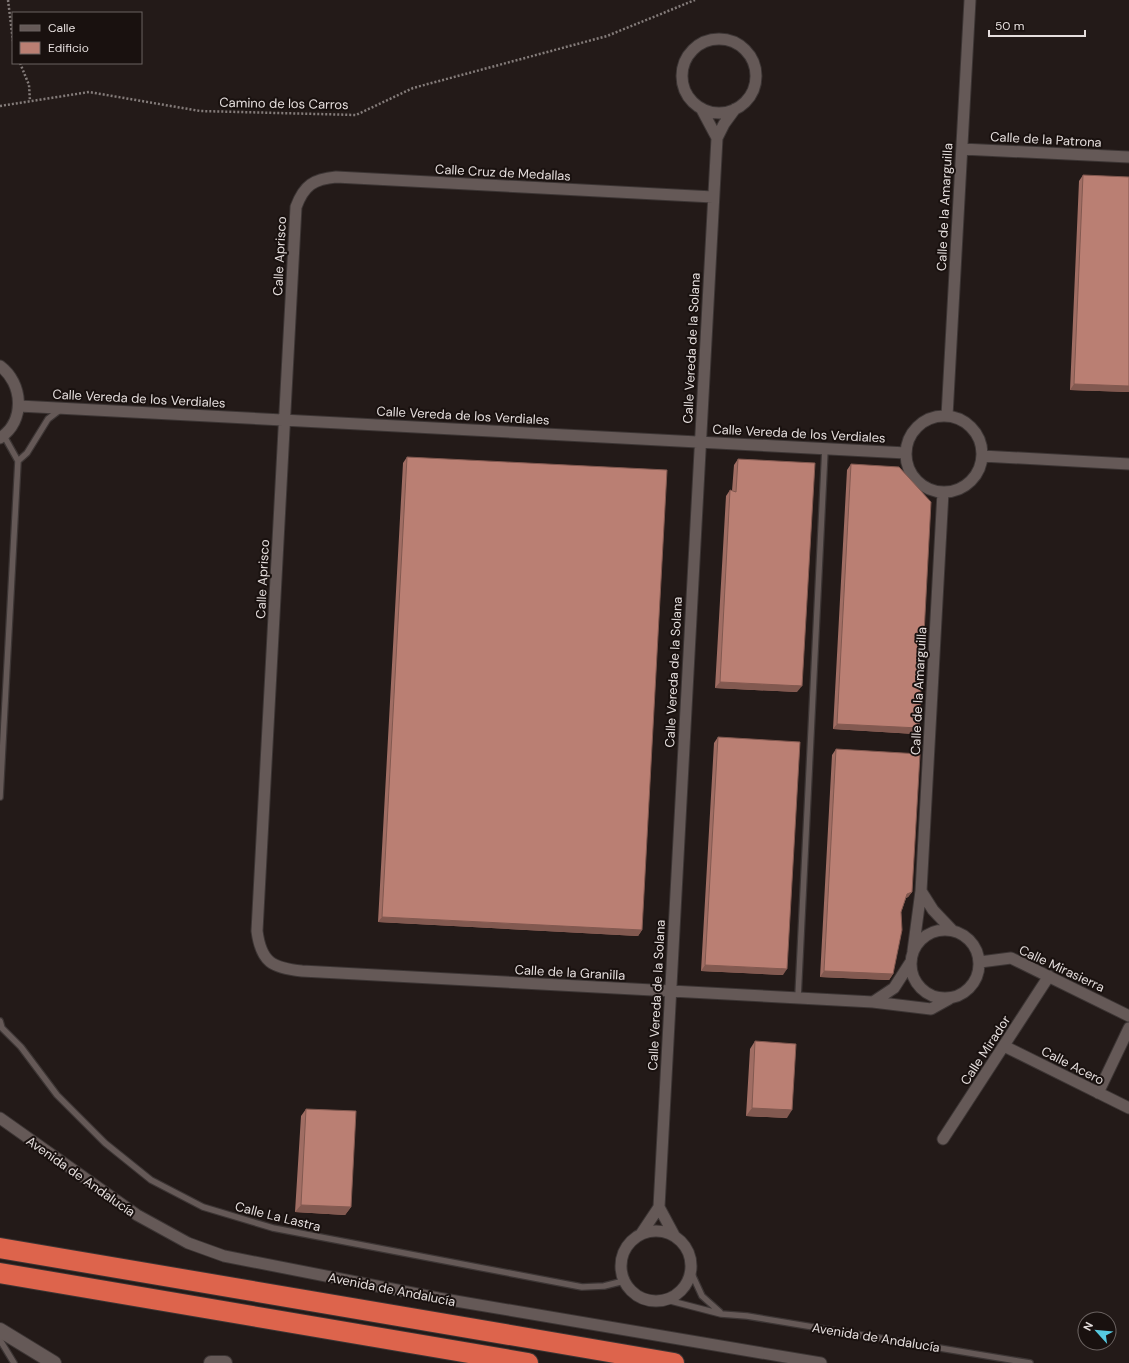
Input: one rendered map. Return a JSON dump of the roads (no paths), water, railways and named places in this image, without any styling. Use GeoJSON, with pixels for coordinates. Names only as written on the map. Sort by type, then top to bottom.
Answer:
{"type":"FeatureCollection","features":[{"type":"Feature","properties":{"kind":"highway"},"geometry":{"type":"LineString","coordinates":[[0,1248],[674,1363]]}},
{"type":"Feature","properties":{"kind":"highway"},"geometry":{"type":"LineString","coordinates":[[0,1273],[528,1363]]}},
{"type":"Feature","properties":{"kind":"street","name":"Calle de la Amarguilla"},"geometry":{"type":"LineString","coordinates":[[947,416],[970,0]]}},
{"type":"Feature","properties":{"kind":"street"},"geometry":{"type":"LineString","coordinates":[[701,108],[718,112],[735,109],[745,102],[752,92],[756,80],[755,68],[751,57],[743,47],[732,41],[720,39],[708,40],[697,46],[689,55],[684,66],[682,78],[685,90],[692,101],[701,108],[717,138]]}},
{"type":"Feature","properties":{"kind":"street","name":"Calle Vereda de la Solana"},"geometry":{"type":"LineString","coordinates":[[659,1207],[717,138],[724,124],[735,109]]}},
{"type":"Feature","properties":{"kind":"street","name":"Calle de la Patrona"},"geometry":{"type":"LineString","coordinates":[[962,149],[1129,157]]}},
{"type":"Feature","properties":{"kind":"street","name":"Calle Cruz de Medallas"},"geometry":{"type":"LineString","coordinates":[[300,197],[309,185],[321,178],[336,177],[713,197]]}},
{"type":"Feature","properties":{"kind":"street","name":"Calle Aprisco"},"geometry":{"type":"LineString","coordinates":[[267,961],[259,947],[257,931],[296,207],[300,197]]}},
{"type":"Feature","properties":{"kind":"street"},"geometry":{"type":"LineString","coordinates":[[0,366],[14,380],[18,393],[19,406],[16,417],[2,437]]}},
{"type":"Feature","properties":{"kind":"street","name":"Calle Vereda de los Verdiales"},"geometry":{"type":"LineString","coordinates":[[19,406],[906,453]]}},
{"type":"Feature","properties":{"kind":"street"},"geometry":{"type":"LineString","coordinates":[[947,416],[961,420],[973,429],[980,442],[982,456],[979,470],[970,482],[958,490],[943,492],[929,489],[916,481],[908,468],[906,453],[910,438],[919,426],[932,418],[947,416]]}},
{"type":"Feature","properties":{"kind":"street"},"geometry":{"type":"LineString","coordinates":[[982,456],[1129,464]]}},
{"type":"Feature","properties":{"kind":"street","name":"Calle de la Amarguilla"},"geometry":{"type":"LineString","coordinates":[[913,951],[921,891],[943,492]]}},
{"type":"Feature","properties":{"kind":"street"},"geometry":{"type":"LineString","coordinates":[[921,891],[933,910],[952,930]]}},
{"type":"Feature","properties":{"kind":"street"},"geometry":{"type":"LineString","coordinates":[[873,1002],[894,988],[910,962],[913,951],[919,941],[928,934],[940,930],[952,930],[962,934],[971,941],[977,950],[980,962],[979,972],[969,989],[961,995],[951,998],[939,998],[927,994],[923,990],[912,975],[910,962]]}},
{"type":"Feature","properties":{"kind":"street","name":"Calle Mirasierra"},"geometry":{"type":"LineString","coordinates":[[980,962],[1011,958],[1129,1016]]}},
{"type":"Feature","properties":{"kind":"street","name":"Calle de la Granilla"},"geometry":{"type":"LineString","coordinates":[[267,961],[283,969],[302,971],[873,1002],[930,1009],[951,998]]}},
{"type":"Feature","properties":{"kind":"street","name":"Calle Mirador"},"geometry":{"type":"LineString","coordinates":[[943,1139],[1050,976]]}},
{"type":"Feature","properties":{"kind":"street"},"geometry":{"type":"LineString","coordinates":[[1098,1093],[1129,1028]]}},
{"type":"Feature","properties":{"kind":"street","name":"Calle Acero"},"geometry":{"type":"LineString","coordinates":[[1004,1046],[1129,1108]]}},
{"type":"Feature","properties":{"kind":"street","name":"Avenida de Andalucía"},"geometry":{"type":"LineString","coordinates":[[0,1118],[137,1215],[188,1243],[224,1256],[438,1298],[821,1363]]}},
{"type":"Feature","properties":{"kind":"street"},"geometry":{"type":"LineString","coordinates":[[659,1207],[674,1235],[682,1242],[688,1251],[691,1261],[691,1272],[683,1289],[667,1300],[657,1302],[647,1301],[637,1296],[630,1290],[624,1281],[621,1265],[625,1249],[632,1240],[641,1234],[659,1207]]}},
{"type":"Feature","properties":{"kind":"street"},"geometry":{"type":"LineString","coordinates":[[641,1234],[658,1231],[674,1235]]}},
{"type":"Feature","properties":{"kind":"street"},"geometry":{"type":"LineString","coordinates":[[0,1330],[54,1363]]}},
{"type":"Feature","properties":{"kind":"street"},"geometry":{"type":"LineString","coordinates":[[211,1363],[225,1363]]}},
{"type":"Feature","properties":{"kind":"lane"},"geometry":{"type":"LineString","coordinates":[[18,461],[27,453],[48,419],[62,408]]}},
{"type":"Feature","properties":{"kind":"lane"},"geometry":{"type":"LineString","coordinates":[[0,797],[18,461],[2,437]]}},
{"type":"Feature","properties":{"kind":"lane"},"geometry":{"type":"LineString","coordinates":[[798,998],[825,448]]}},
{"type":"Feature","properties":{"kind":"lane","name":"Calle La Lastra"},"geometry":{"type":"LineString","coordinates":[[0,1021],[2,1028],[21,1047],[57,1095],[105,1143],[151,1180],[203,1207],[273,1228],[574,1285],[604,1286],[624,1281]]}},
{"type":"Feature","properties":{"kind":"lane"},"geometry":{"type":"LineString","coordinates":[[691,1272],[702,1296],[721,1314]]}},
{"type":"Feature","properties":{"kind":"lane","name":"Avenida de Andalucía"},"geometry":{"type":"LineString","coordinates":[[667,1300],[721,1314],[747,1316],[1030,1363]]}},
{"type":"Feature","properties":{"kind":"lane"},"geometry":{"type":"LineString","coordinates":[[0,1340],[14,1363]]}}]}
